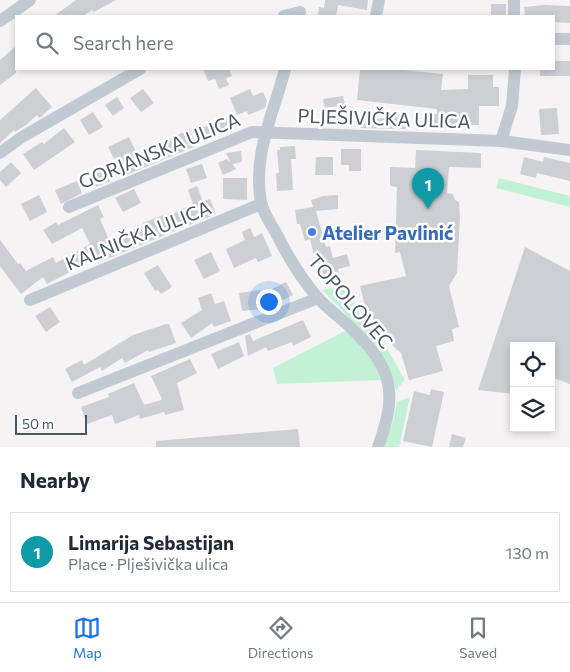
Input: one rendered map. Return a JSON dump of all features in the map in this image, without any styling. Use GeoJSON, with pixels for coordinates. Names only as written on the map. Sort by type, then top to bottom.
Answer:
{"type":"FeatureCollection","features":[{"type":"Feature","properties":{"kind":"street"},"geometry":{"type":"LineString","coordinates":[[376,15],[379,0]]}},
{"type":"Feature","properties":{"kind":"street"},"geometry":{"type":"LineString","coordinates":[[514,0],[514,15]]}},
{"type":"Feature","properties":{"kind":"street"},"geometry":{"type":"LineString","coordinates":[[0,21],[27,1]]}},
{"type":"Feature","properties":{"kind":"street"},"geometry":{"type":"LineString","coordinates":[[287,15],[301,10]]}},
{"type":"Feature","properties":{"kind":"street"},"geometry":{"type":"LineString","coordinates":[[555,39],[570,39]]}},
{"type":"Feature","properties":{"kind":"street"},"geometry":{"type":"LineString","coordinates":[[0,153],[22,137],[138,70]]}},
{"type":"Feature","properties":{"kind":"street","name":"TOPOLOVEC"},"geometry":{"type":"LineString","coordinates":[[285,70],[265,132],[260,172],[261,204],[280,242],[318,298],[367,345],[380,363],[386,376],[391,404],[378,447]]}},
{"type":"Feature","properties":{"kind":"street"},"geometry":{"type":"LineString","coordinates":[[501,141],[512,106],[515,70]]}},
{"type":"Feature","properties":{"kind":"street","name":"GORJANSKA ULICA"},"geometry":{"type":"LineString","coordinates":[[68,207],[252,132],[265,132]]}},
{"type":"Feature","properties":{"kind":"street","name":"PLJEŠIVIČKA ULICA"},"geometry":{"type":"LineString","coordinates":[[265,132],[501,141],[570,150]]}},
{"type":"Feature","properties":{"kind":"street","name":"KALNIČKA ULICA"},"geometry":{"type":"LineString","coordinates":[[30,300],[261,204]]}},
{"type":"Feature","properties":{"kind":"street"},"geometry":{"type":"LineString","coordinates":[[78,393],[318,298]]}},
{"type":"Feature","properties":{"kind":"green space"},"geometry":{"type":"Polygon","coordinates":[[[499,178],[570,196],[570,207],[496,188],[499,178]]]}},
{"type":"Feature","properties":{"kind":"green space"},"geometry":{"type":"Polygon","coordinates":[[[347,285],[358,312],[378,333],[405,380],[396,390],[391,376],[375,349],[355,324],[322,290],[347,285]]]}},
{"type":"Feature","properties":{"kind":"green space"},"geometry":{"type":"Polygon","coordinates":[[[347,330],[376,365],[381,380],[277,384],[273,368],[347,330]]]}},
{"type":"Feature","properties":{"kind":"green space"},"geometry":{"type":"Polygon","coordinates":[[[410,397],[399,447],[384,447],[393,422],[397,402],[410,397]]]}},
{"type":"Feature","properties":{"kind":"building"},"geometry":{"type":"Polygon","coordinates":[[[76,0],[116,0],[84,15],[55,15],[76,0]]]}},
{"type":"Feature","properties":{"kind":"building"},"geometry":{"type":"Polygon","coordinates":[[[325,0],[368,0],[367,10],[338,5],[336,15],[318,15],[319,7],[324,8],[325,0]]]}},
{"type":"Feature","properties":{"kind":"building"},"geometry":{"type":"Polygon","coordinates":[[[491,4],[506,4],[506,15],[491,15],[491,4]]]}},
{"type":"Feature","properties":{"kind":"building"},"geometry":{"type":"Polygon","coordinates":[[[544,5],[570,6],[570,23],[555,22],[555,15],[525,15],[524,7],[544,5]]]}},
{"type":"Feature","properties":{"kind":"building"},"geometry":{"type":"Polygon","coordinates":[[[15,47],[16,73],[0,85],[0,60],[15,47]]]}},
{"type":"Feature","properties":{"kind":"building"},"geometry":{"type":"Polygon","coordinates":[[[555,61],[570,61],[570,76],[540,76],[540,70],[555,70],[555,61]]]}},
{"type":"Feature","properties":{"kind":"building"},"geometry":{"type":"Polygon","coordinates":[[[203,70],[229,70],[232,76],[226,78],[229,85],[219,89],[215,79],[208,81],[203,70]]]}},
{"type":"Feature","properties":{"kind":"building"},"geometry":{"type":"Polygon","coordinates":[[[360,70],[404,70],[443,74],[441,90],[468,89],[468,75],[493,75],[493,87],[499,87],[499,106],[479,106],[479,125],[429,124],[429,115],[437,114],[437,109],[357,100],[360,70]]]}},
{"type":"Feature","properties":{"kind":"building"},"geometry":{"type":"Polygon","coordinates":[[[36,88],[52,107],[39,118],[37,115],[26,125],[15,132],[14,130],[0,143],[0,120],[36,88]]]}},
{"type":"Feature","properties":{"kind":"building"},"geometry":{"type":"Polygon","coordinates":[[[143,89],[154,103],[141,112],[130,98],[143,89]]]}},
{"type":"Feature","properties":{"kind":"building"},"geometry":{"type":"Polygon","coordinates":[[[250,89],[253,96],[263,92],[267,101],[265,108],[248,115],[247,111],[237,115],[230,98],[250,89]]]}},
{"type":"Feature","properties":{"kind":"building"},"geometry":{"type":"Polygon","coordinates":[[[343,96],[345,105],[325,108],[323,99],[343,96]]]}},
{"type":"Feature","properties":{"kind":"building"},"geometry":{"type":"Polygon","coordinates":[[[117,97],[124,108],[113,116],[105,105],[117,97]]]}},
{"type":"Feature","properties":{"kind":"building"},"geometry":{"type":"Polygon","coordinates":[[[557,108],[559,134],[541,135],[539,109],[557,108]]]}},
{"type":"Feature","properties":{"kind":"building"},"geometry":{"type":"Polygon","coordinates":[[[93,112],[103,127],[89,135],[80,120],[93,112]]]}},
{"type":"Feature","properties":{"kind":"building"},"geometry":{"type":"Polygon","coordinates":[[[375,114],[376,119],[405,116],[406,129],[361,128],[359,117],[375,114]]]}},
{"type":"Feature","properties":{"kind":"building"},"geometry":{"type":"Polygon","coordinates":[[[227,117],[232,128],[207,140],[202,128],[227,117]]]}},
{"type":"Feature","properties":{"kind":"building"},"geometry":{"type":"Polygon","coordinates":[[[64,128],[75,142],[34,170],[23,154],[42,142],[44,144],[64,128]]]}},
{"type":"Feature","properties":{"kind":"building"},"geometry":{"type":"Polygon","coordinates":[[[190,129],[196,146],[126,175],[118,157],[114,159],[108,147],[129,137],[137,154],[190,129]]]}},
{"type":"Feature","properties":{"kind":"building"},"geometry":{"type":"Polygon","coordinates":[[[295,146],[296,159],[291,159],[293,190],[277,191],[276,173],[279,173],[277,150],[280,150],[280,147],[295,146]]]}},
{"type":"Feature","properties":{"kind":"building"},"geometry":{"type":"Polygon","coordinates":[[[341,149],[361,149],[361,171],[349,171],[349,165],[341,165],[341,149]]]}},
{"type":"Feature","properties":{"kind":"building"},"geometry":{"type":"Polygon","coordinates":[[[416,150],[481,153],[481,168],[449,167],[447,193],[453,194],[455,200],[459,202],[460,216],[457,273],[449,286],[459,327],[452,329],[454,341],[436,346],[443,371],[409,380],[401,353],[389,342],[365,306],[360,286],[406,276],[400,252],[395,253],[397,187],[390,186],[390,167],[415,168],[416,150]]]}},
{"type":"Feature","properties":{"kind":"building"},"geometry":{"type":"Polygon","coordinates":[[[241,151],[242,162],[232,164],[236,169],[223,175],[218,163],[227,159],[231,163],[226,153],[241,151]]]}},
{"type":"Feature","properties":{"kind":"building"},"geometry":{"type":"Polygon","coordinates":[[[316,157],[333,157],[333,175],[315,175],[316,157]]]}},
{"type":"Feature","properties":{"kind":"building"},"geometry":{"type":"Polygon","coordinates":[[[524,157],[543,162],[544,157],[570,163],[570,181],[537,173],[536,178],[520,174],[524,157]]]}},
{"type":"Feature","properties":{"kind":"building"},"geometry":{"type":"Polygon","coordinates":[[[11,162],[21,173],[6,187],[0,180],[0,172],[11,162]]]}},
{"type":"Feature","properties":{"kind":"building"},"geometry":{"type":"Polygon","coordinates":[[[202,164],[207,178],[191,183],[186,169],[202,164]]]}},
{"type":"Feature","properties":{"kind":"building"},"geometry":{"type":"Polygon","coordinates":[[[105,168],[110,181],[96,187],[91,173],[105,168]]]}},
{"type":"Feature","properties":{"kind":"building"},"geometry":{"type":"Polygon","coordinates":[[[223,178],[247,178],[247,200],[223,199],[223,178]]]}},
{"type":"Feature","properties":{"kind":"building"},"geometry":{"type":"Polygon","coordinates":[[[77,181],[82,193],[61,204],[55,190],[77,181]]]}},
{"type":"Feature","properties":{"kind":"building"},"geometry":{"type":"Polygon","coordinates":[[[197,186],[203,202],[210,199],[216,214],[107,259],[101,261],[100,256],[47,284],[43,277],[21,294],[0,266],[0,240],[18,264],[20,263],[26,271],[53,257],[56,263],[90,244],[82,228],[52,244],[43,230],[56,222],[58,225],[98,205],[104,217],[100,219],[109,240],[143,225],[143,223],[163,215],[164,218],[193,204],[188,190],[197,186]]]}},
{"type":"Feature","properties":{"kind":"building"},"geometry":{"type":"Polygon","coordinates":[[[134,189],[141,203],[123,212],[115,198],[134,189]]]}},
{"type":"Feature","properties":{"kind":"building"},"geometry":{"type":"Polygon","coordinates":[[[39,195],[47,212],[30,221],[21,204],[39,195]]]}},
{"type":"Feature","properties":{"kind":"building"},"geometry":{"type":"Polygon","coordinates":[[[338,195],[338,209],[316,211],[326,247],[330,246],[333,258],[347,254],[350,266],[338,269],[341,281],[326,286],[320,262],[316,263],[310,239],[305,241],[300,224],[297,224],[295,210],[313,207],[311,200],[323,196],[338,195]]]}},
{"type":"Feature","properties":{"kind":"building"},"geometry":{"type":"Polygon","coordinates":[[[250,228],[254,237],[262,233],[272,256],[258,262],[256,258],[234,268],[226,249],[245,240],[242,232],[250,228]]]}},
{"type":"Feature","properties":{"kind":"building"},"geometry":{"type":"Polygon","coordinates":[[[525,247],[570,271],[570,384],[555,378],[555,342],[510,342],[510,394],[478,390],[525,247]]]}},
{"type":"Feature","properties":{"kind":"building"},"geometry":{"type":"Polygon","coordinates":[[[211,252],[220,271],[204,279],[194,260],[211,252]]]}},
{"type":"Feature","properties":{"kind":"building"},"geometry":{"type":"Polygon","coordinates":[[[158,265],[172,287],[161,294],[158,290],[155,291],[144,273],[158,265]]]}},
{"type":"Feature","properties":{"kind":"building"},"geometry":{"type":"Polygon","coordinates":[[[286,282],[293,295],[277,303],[270,290],[286,282]]]}},
{"type":"Feature","properties":{"kind":"building"},"geometry":{"type":"Polygon","coordinates":[[[260,290],[262,309],[242,311],[239,293],[260,290]]]}},
{"type":"Feature","properties":{"kind":"building"},"geometry":{"type":"Polygon","coordinates":[[[211,293],[215,304],[224,301],[231,321],[214,327],[212,323],[191,338],[181,323],[202,310],[198,298],[211,293]]]}},
{"type":"Feature","properties":{"kind":"building"},"geometry":{"type":"Polygon","coordinates":[[[50,307],[60,322],[46,332],[35,316],[50,307]]]}},
{"type":"Feature","properties":{"kind":"building"},"geometry":{"type":"Polygon","coordinates":[[[303,320],[311,337],[293,346],[292,342],[268,351],[266,347],[248,356],[245,336],[250,334],[253,341],[303,320]]]}},
{"type":"Feature","properties":{"kind":"building"},"geometry":{"type":"Polygon","coordinates":[[[169,324],[176,343],[149,352],[148,350],[125,363],[122,358],[102,371],[100,367],[72,382],[65,369],[82,360],[84,365],[133,335],[169,324]]]}},
{"type":"Feature","properties":{"kind":"building"},"geometry":{"type":"Polygon","coordinates":[[[239,342],[244,356],[218,369],[211,354],[239,342]]]}},
{"type":"Feature","properties":{"kind":"building"},"geometry":{"type":"Polygon","coordinates":[[[190,359],[197,373],[177,383],[184,410],[165,415],[164,412],[140,419],[139,415],[115,424],[112,415],[87,424],[81,407],[109,397],[108,394],[134,383],[144,405],[161,400],[151,376],[190,359]]]}},
{"type":"Feature","properties":{"kind":"building"},"geometry":{"type":"Polygon","coordinates":[[[431,389],[444,392],[432,447],[403,441],[414,391],[430,395],[431,389]]]}},
{"type":"Feature","properties":{"kind":"building"},"geometry":{"type":"Polygon","coordinates":[[[298,429],[300,447],[156,447],[156,441],[298,429]]]}},
{"type":"Feature","properties":{"kind":"building"},"geometry":{"type":"Polygon","coordinates":[[[452,434],[466,438],[463,447],[449,447],[452,434]]]}},
{"type":"Feature","properties":{"kind":"place","name":"Limarija Sebastijan"},"geometry":{"type":"Point","coordinates":[428,209]}},
{"type":"Feature","properties":{"kind":"place","name":"Atelier Pavlinić"},"geometry":{"type":"Point","coordinates":[312,232]}}]}
